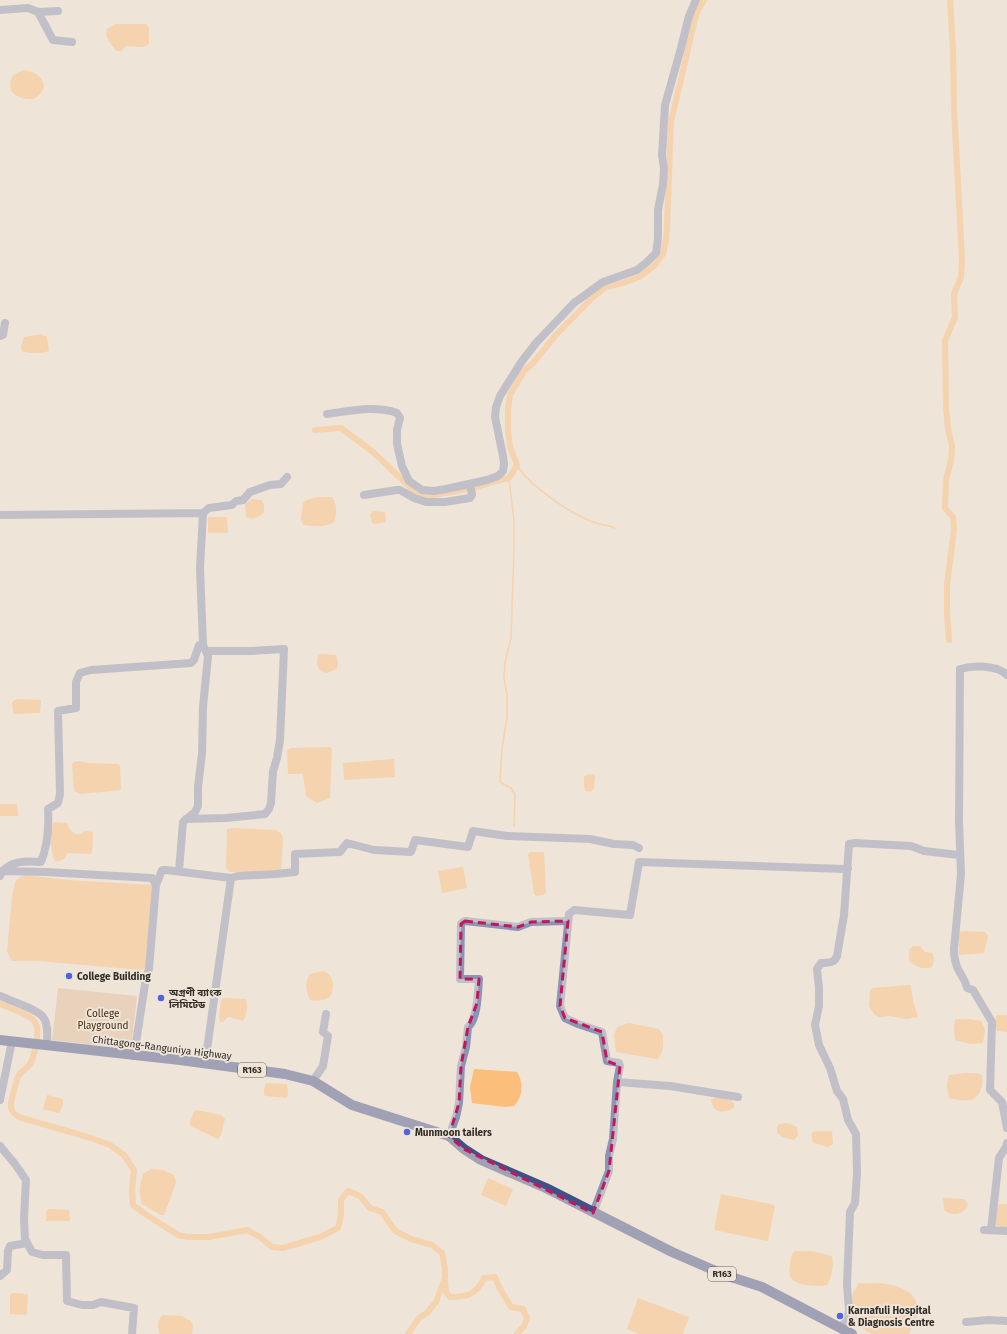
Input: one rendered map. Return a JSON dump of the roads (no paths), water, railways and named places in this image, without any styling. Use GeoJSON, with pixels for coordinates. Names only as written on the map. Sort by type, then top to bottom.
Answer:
{"type":"FeatureCollection","features":[{"type":"Feature","properties":{"kind":"main road","name":"R163"},"geometry":{"type":"LineString","coordinates":[[0,1040],[12,1041]]}},
{"type":"Feature","properties":{"kind":"main road","name":"Chittagong-Ranguniya Highway"},"geometry":{"type":"LineString","coordinates":[[12,1041],[285,1074],[313,1081],[352,1105],[449,1136]]}},
{"type":"Feature","properties":{"kind":"main road","name":"R163"},"geometry":{"type":"LineString","coordinates":[[449,1136],[464,1149],[481,1160],[546,1188],[672,1252],[725,1275],[762,1287],[852,1334]]}},
{"type":"Feature","properties":{"kind":"street"},"geometry":{"type":"LineString","coordinates":[[327,414],[369,408],[386,409],[397,413],[400,418],[397,430],[397,444],[402,466],[409,481],[422,490],[434,491],[470,484],[498,476],[503,471],[503,456],[495,417],[496,407],[500,396],[509,380],[536,343],[574,302],[603,282],[637,270],[656,253],[658,238],[658,210],[664,169],[662,155],[664,105],[689,16],[696,0]]}},
{"type":"Feature","properties":{"kind":"street"},"geometry":{"type":"LineString","coordinates":[[0,10],[28,8],[38,12],[58,11]]}},
{"type":"Feature","properties":{"kind":"street"},"geometry":{"type":"LineString","coordinates":[[38,12],[52,40],[72,42]]}},
{"type":"Feature","properties":{"kind":"street"},"geometry":{"type":"LineString","coordinates":[[0,336],[3,335],[5,323]]}},
{"type":"Feature","properties":{"kind":"street"},"geometry":{"type":"LineString","coordinates":[[0,515],[203,513],[209,508],[232,505],[236,501],[243,500],[250,492],[270,485],[281,484],[287,477]]}},
{"type":"Feature","properties":{"kind":"street"},"geometry":{"type":"LineString","coordinates":[[364,495],[400,490],[414,498],[426,502],[445,502],[470,498],[472,495],[470,484]]}},
{"type":"Feature","properties":{"kind":"street"},"geometry":{"type":"LineString","coordinates":[[179,871],[182,822],[195,812],[198,806],[198,787],[202,754],[203,707],[208,656],[204,648],[200,568],[203,513]]}},
{"type":"Feature","properties":{"kind":"street"},"geometry":{"type":"LineString","coordinates":[[1,874],[12,864],[23,861],[41,862],[46,849],[48,809],[58,803],[60,794],[58,711],[76,708],[76,682],[80,673],[91,670],[191,664],[194,660],[199,645],[204,648],[250,651],[284,649],[280,740],[273,771],[271,803],[269,809],[265,814],[226,818],[186,819]]}},
{"type":"Feature","properties":{"kind":"street"},"geometry":{"type":"LineString","coordinates":[[1007,675],[1003,671],[988,668],[968,667],[960,669],[959,855],[961,874],[954,942],[954,958],[958,970],[965,979],[967,988],[973,990],[992,1022],[990,1090],[1002,1102],[1007,1128]]}},
{"type":"Feature","properties":{"kind":"street"},"geometry":{"type":"LineString","coordinates":[[134,1056],[145,984],[149,969],[156,885],[162,870],[231,878],[238,876],[295,872],[295,854],[340,852],[347,843],[374,850],[411,852],[415,840],[468,848],[472,830],[507,836],[590,838],[614,844],[634,845],[639,848]]}},
{"type":"Feature","properties":{"kind":"street"},"geometry":{"type":"LineString","coordinates":[[839,1328],[847,1321],[849,1311],[847,1285],[850,1212],[855,1203],[856,1134],[848,1120],[844,1098],[837,1091],[830,1068],[819,1045],[815,1025],[819,1006],[817,969],[821,963],[832,963],[836,960],[844,915],[849,844],[911,846],[924,851],[959,855]]}},
{"type":"Feature","properties":{"kind":"street"},"geometry":{"type":"LineString","coordinates":[[593,1213],[609,1171],[609,1156],[613,1139],[617,1082],[620,1066],[619,1064],[607,1061],[602,1032],[565,1018],[560,1006],[569,914],[574,910],[630,915],[639,862],[848,868]]}},
{"type":"Feature","properties":{"kind":"street"},"geometry":{"type":"LineString","coordinates":[[1,874],[20,871],[143,877],[152,878],[156,885]]}},
{"type":"Feature","properties":{"kind":"street"},"geometry":{"type":"LineString","coordinates":[[205,1064],[231,878]]}},
{"type":"Feature","properties":{"kind":"street"},"geometry":{"type":"LineString","coordinates":[[449,1136],[459,1103],[461,1066],[466,1047],[468,1027],[471,1024],[477,1003],[479,979],[460,979],[461,924],[465,921],[518,927],[531,922],[568,921]]}},
{"type":"Feature","properties":{"kind":"street"},"geometry":{"type":"LineString","coordinates":[[0,996],[33,1010],[43,1016],[46,1022],[46,1045]]}},
{"type":"Feature","properties":{"kind":"street"},"geometry":{"type":"LineString","coordinates":[[313,1081],[323,1066],[328,1036],[323,1032],[326,1014]]}},
{"type":"Feature","properties":{"kind":"street"},"geometry":{"type":"LineString","coordinates":[[0,1100],[12,1041]]}},
{"type":"Feature","properties":{"kind":"street"},"geometry":{"type":"LineString","coordinates":[[617,1082],[670,1086],[738,1097]]}},
{"type":"Feature","properties":{"kind":"street"},"geometry":{"type":"LineString","coordinates":[[1007,1143],[999,1158],[988,1230],[1007,1231]]}},
{"type":"Feature","properties":{"kind":"street"},"geometry":{"type":"LineString","coordinates":[[0,1146],[26,1180],[24,1219],[25,1239],[32,1252],[43,1255],[66,1255],[67,1301],[82,1305],[93,1305],[101,1302],[134,1308],[132,1334]]}},
{"type":"Feature","properties":{"kind":"street"},"geometry":{"type":"LineString","coordinates":[[0,1276],[7,1270],[8,1251],[10,1246],[27,1243]]}},
{"type":"Feature","properties":{"kind":"street"},"geometry":{"type":"LineString","coordinates":[[966,1322],[989,1320],[1007,1321]]}},
{"type":"Feature","properties":{"kind":"waterway"},"geometry":{"type":"LineString","coordinates":[[315,430],[341,428],[373,452],[414,491],[428,496],[474,488],[509,478],[517,465],[510,447],[508,430],[510,395],[524,371],[593,297],[606,287],[639,277],[654,266],[663,254],[667,227],[671,122],[695,19],[704,0]]}},
{"type":"Feature","properties":{"kind":"waterway"},"geometry":{"type":"LineString","coordinates":[[949,640],[947,585],[954,530],[953,517],[945,508],[946,480],[951,460],[952,446],[948,429],[946,407],[945,341],[955,317],[954,294],[961,277],[962,259],[950,0]]}},
{"type":"Feature","properties":{"kind":"waterway"},"geometry":{"type":"LineString","coordinates":[[517,465],[530,481],[559,504],[579,516],[615,528]]}},
{"type":"Feature","properties":{"kind":"waterway"},"geometry":{"type":"LineString","coordinates":[[509,478],[514,521],[514,550],[511,638],[505,663],[504,678],[507,695],[507,718],[502,748],[500,782],[511,788],[515,794],[514,826]]}},
{"type":"Feature","properties":{"kind":"waterway"},"geometry":{"type":"LineString","coordinates":[[0,1004],[29,1016],[37,1026],[37,1037],[32,1061],[19,1075],[12,1097],[11,1105],[13,1113],[19,1117],[110,1145],[124,1155],[134,1170],[132,1190],[133,1205],[178,1235],[188,1237],[209,1237],[247,1230],[260,1237],[272,1247],[283,1248],[320,1237],[338,1228],[341,1215],[341,1200],[348,1191],[360,1196],[370,1208],[382,1212],[395,1231],[411,1239],[432,1245],[442,1253],[445,1278],[436,1302],[427,1313],[419,1318],[408,1334]]}},
{"type":"Feature","properties":{"kind":"waterway"},"geometry":{"type":"LineString","coordinates":[[445,1281],[446,1292],[450,1297],[456,1297],[471,1294],[478,1288],[484,1278],[495,1277],[511,1307],[523,1309],[527,1318],[524,1326],[517,1334]]}},
{"type":"Feature","properties":{"kind":"place","name":"College Building"},"geometry":{"type":"Point","coordinates":[69,976]}},
{"type":"Feature","properties":{"kind":"place","name":"অগ্রণী ব্যাংক লিমিটেড"},"geometry":{"type":"Point","coordinates":[161,998]}},
{"type":"Feature","properties":{"kind":"place","name":"Munmoon tailers"},"geometry":{"type":"Point","coordinates":[407,1132]}},
{"type":"Feature","properties":{"kind":"place","name":"Karnafuli Hospital & Diagnosis Centre"},"geometry":{"type":"Point","coordinates":[840,1316]}},
{"type":"Feature","properties":{"kind":"park label","name":"College Playground"},"geometry":{"type":"Point","coordinates":[103,1018]}}]}
